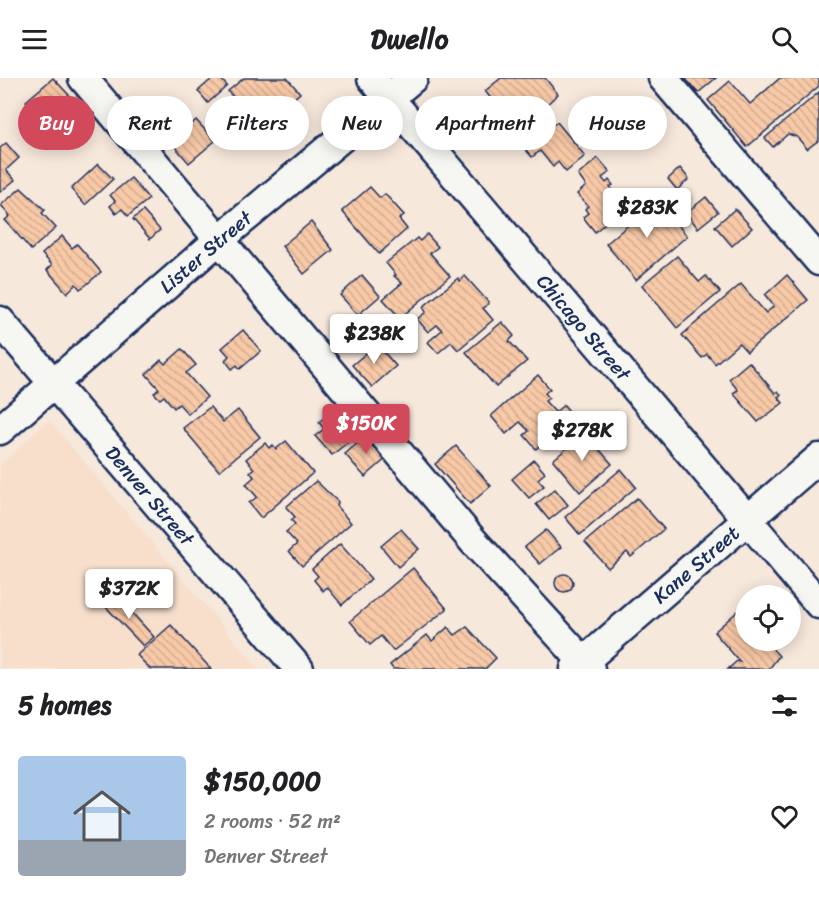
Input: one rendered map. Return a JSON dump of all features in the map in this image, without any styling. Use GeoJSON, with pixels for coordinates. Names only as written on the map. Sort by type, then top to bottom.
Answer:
{"type":"FeatureCollection","features":[{"type":"Feature","properties":{"kind":"street"},"geometry":{"type":"LineString","coordinates":[[83,78],[474,542],[583,667]]}},
{"type":"Feature","properties":{"kind":"street","name":"Lister Street"},"geometry":{"type":"LineString","coordinates":[[0,430],[220,239],[381,88],[413,78]]}},
{"type":"Feature","properties":{"kind":"street"},"geometry":{"type":"LineString","coordinates":[[663,78],[819,261]]}},
{"type":"Feature","properties":{"kind":"street","name":"Chicago Street"},"geometry":{"type":"LineString","coordinates":[[381,88],[819,604]]}},
{"type":"Feature","properties":{"kind":"street","name":"Denver Street"},"geometry":{"type":"LineString","coordinates":[[0,321],[299,669]]}},
{"type":"Feature","properties":{"kind":"street","name":"Kane Street"},"geometry":{"type":"LineString","coordinates":[[583,667],[819,458]]}},
{"type":"Feature","properties":{"kind":"shaded area"},"geometry":{"type":"Polygon","coordinates":[[[49,420],[259,669],[0,669],[0,465],[49,420]]]}},
{"type":"Feature","properties":{"kind":"building"},"geometry":{"type":"Polygon","coordinates":[[[53,78],[70,96],[32,96],[53,78]]]}},
{"type":"Feature","properties":{"kind":"building"},"geometry":{"type":"Polygon","coordinates":[[[213,78],[220,78],[227,86],[216,96],[205,96],[205,99],[198,91],[213,78]]]}},
{"type":"Feature","properties":{"kind":"building"},"geometry":{"type":"Polygon","coordinates":[[[244,78],[287,78],[300,93],[297,96],[232,96],[228,91],[244,78]]]}},
{"type":"Feature","properties":{"kind":"building"},"geometry":{"type":"Polygon","coordinates":[[[501,78],[545,78],[558,94],[556,96],[489,96],[485,91],[501,78]]]}},
{"type":"Feature","properties":{"kind":"building"},"geometry":{"type":"Polygon","coordinates":[[[685,78],[716,78],[698,93],[685,78]]]}},
{"type":"Feature","properties":{"kind":"building"},"geometry":{"type":"Polygon","coordinates":[[[780,78],[819,78],[819,86],[747,147],[708,100],[730,81],[750,104],[780,78]]]}},
{"type":"Feature","properties":{"kind":"building"},"geometry":{"type":"Polygon","coordinates":[[[819,92],[819,140],[807,149],[797,137],[788,134],[773,147],[765,138],[819,92]]]}},
{"type":"Feature","properties":{"kind":"building"},"geometry":{"type":"Polygon","coordinates":[[[196,120],[205,130],[205,149],[189,163],[178,150],[193,150],[193,123],[196,120]]]}},
{"type":"Feature","properties":{"kind":"building"},"geometry":{"type":"Polygon","coordinates":[[[556,123],[568,135],[568,150],[580,150],[585,156],[566,172],[558,162],[553,167],[540,151],[532,157],[526,150],[556,150],[556,123]]]}},
{"type":"Feature","properties":{"kind":"building"},"geometry":{"type":"Polygon","coordinates":[[[6,143],[19,158],[6,170],[15,180],[0,192],[0,148],[6,143]]]}},
{"type":"Feature","properties":{"kind":"building"},"geometry":{"type":"Polygon","coordinates":[[[598,158],[610,172],[602,178],[606,183],[609,180],[613,185],[610,187],[626,205],[595,232],[583,217],[588,213],[585,209],[588,206],[577,194],[586,186],[578,175],[598,158]]]}},
{"type":"Feature","properties":{"kind":"building"},"geometry":{"type":"Polygon","coordinates":[[[98,164],[113,179],[85,205],[71,189],[98,164]]]}},
{"type":"Feature","properties":{"kind":"building"},"geometry":{"type":"Polygon","coordinates":[[[680,168],[689,179],[677,190],[668,179],[680,168]]]}},
{"type":"Feature","properties":{"kind":"building"},"geometry":{"type":"Polygon","coordinates":[[[131,178],[149,199],[128,216],[122,209],[116,214],[110,206],[115,201],[110,195],[131,178]]]}},
{"type":"Feature","properties":{"kind":"building"},"geometry":{"type":"Polygon","coordinates":[[[370,187],[380,198],[385,194],[404,215],[399,219],[407,229],[379,254],[342,211],[370,187]]]}},
{"type":"Feature","properties":{"kind":"building"},"geometry":{"type":"Polygon","coordinates":[[[21,188],[45,210],[42,213],[56,228],[31,250],[5,220],[10,216],[1,205],[21,188]]]}},
{"type":"Feature","properties":{"kind":"building"},"geometry":{"type":"Polygon","coordinates":[[[662,196],[673,210],[669,214],[687,236],[636,280],[606,244],[662,196]]]}},
{"type":"Feature","properties":{"kind":"building"},"geometry":{"type":"Polygon","coordinates":[[[706,197],[718,212],[698,228],[686,213],[706,197]]]}},
{"type":"Feature","properties":{"kind":"building"},"geometry":{"type":"Polygon","coordinates":[[[735,209],[752,228],[732,246],[715,226],[735,209]]]}},
{"type":"Feature","properties":{"kind":"building"},"geometry":{"type":"Polygon","coordinates":[[[143,211],[160,230],[150,239],[133,219],[143,211]]]}},
{"type":"Feature","properties":{"kind":"building"},"geometry":{"type":"Polygon","coordinates":[[[311,222],[333,250],[304,274],[282,246],[311,222]]]}},
{"type":"Feature","properties":{"kind":"building"},"geometry":{"type":"Polygon","coordinates":[[[427,234],[438,247],[430,253],[450,276],[400,318],[383,299],[402,283],[394,276],[396,275],[386,263],[417,238],[420,241],[427,234]]]}},
{"type":"Feature","properties":{"kind":"building"},"geometry":{"type":"Polygon","coordinates":[[[62,236],[72,248],[77,244],[101,272],[80,289],[76,284],[67,293],[47,270],[52,265],[42,254],[62,236]]]}},
{"type":"Feature","properties":{"kind":"building"},"geometry":{"type":"Polygon","coordinates":[[[677,256],[699,282],[706,276],[720,292],[677,328],[642,285],[677,256]]]}},
{"type":"Feature","properties":{"kind":"building"},"geometry":{"type":"Polygon","coordinates":[[[362,275],[380,296],[358,315],[340,295],[362,275]]]}},
{"type":"Feature","properties":{"kind":"building"},"geometry":{"type":"Polygon","coordinates":[[[787,275],[808,300],[747,352],[739,343],[715,364],[707,354],[702,358],[682,335],[741,284],[766,313],[774,306],[765,295],[787,275]]]}},
{"type":"Feature","properties":{"kind":"building"},"geometry":{"type":"Polygon","coordinates":[[[465,276],[489,303],[483,308],[493,320],[458,350],[451,342],[438,353],[428,342],[442,330],[437,325],[428,332],[417,319],[426,312],[423,307],[458,278],[460,281],[465,276]]]}},
{"type":"Feature","properties":{"kind":"building"},"geometry":{"type":"Polygon","coordinates":[[[502,322],[514,336],[509,341],[527,361],[496,387],[466,352],[502,322]]]}},
{"type":"Feature","properties":{"kind":"building"},"geometry":{"type":"Polygon","coordinates":[[[243,330],[261,351],[240,369],[237,365],[232,369],[225,360],[229,356],[222,348],[243,330]]]}},
{"type":"Feature","properties":{"kind":"building"},"geometry":{"type":"Polygon","coordinates":[[[377,344],[396,366],[372,387],[352,365],[377,344]]]}},
{"type":"Feature","properties":{"kind":"building"},"geometry":{"type":"Polygon","coordinates":[[[182,349],[196,365],[186,373],[207,397],[188,414],[179,404],[174,408],[164,396],[160,399],[154,393],[159,389],[146,374],[161,360],[165,364],[182,349]]]}},
{"type":"Feature","properties":{"kind":"building"},"geometry":{"type":"Polygon","coordinates":[[[749,362],[775,393],[778,391],[781,395],[778,397],[783,403],[758,422],[733,393],[738,390],[729,379],[749,362]]]}},
{"type":"Feature","properties":{"kind":"building"},"geometry":{"type":"Polygon","coordinates":[[[538,375],[550,389],[545,393],[549,398],[545,401],[555,412],[564,405],[573,416],[536,449],[524,435],[529,431],[520,422],[506,434],[491,416],[538,375]]]}},
{"type":"Feature","properties":{"kind":"building"},"geometry":{"type":"Polygon","coordinates":[[[340,404],[363,430],[332,455],[315,436],[324,429],[319,422],[340,404]]]}},
{"type":"Feature","properties":{"kind":"building"},"geometry":{"type":"Polygon","coordinates":[[[210,407],[223,422],[238,410],[260,437],[219,471],[183,428],[210,407]]]}},
{"type":"Feature","properties":{"kind":"building"},"geometry":{"type":"Polygon","coordinates":[[[585,433],[612,464],[580,492],[553,460],[585,433]]]}},
{"type":"Feature","properties":{"kind":"building"},"geometry":{"type":"Polygon","coordinates":[[[368,434],[388,457],[365,477],[345,454],[368,434]]]}},
{"type":"Feature","properties":{"kind":"building"},"geometry":{"type":"Polygon","coordinates":[[[286,441],[313,473],[261,518],[249,503],[257,497],[246,484],[254,477],[250,472],[254,469],[246,459],[265,443],[269,448],[273,445],[276,449],[286,441]]]}},
{"type":"Feature","properties":{"kind":"building"},"geometry":{"type":"Polygon","coordinates":[[[456,446],[491,486],[470,504],[435,464],[456,446]]]}},
{"type":"Feature","properties":{"kind":"building"},"geometry":{"type":"Polygon","coordinates":[[[534,460],[545,473],[538,479],[544,486],[529,498],[512,479],[534,460]]]}},
{"type":"Feature","properties":{"kind":"building"},"geometry":{"type":"Polygon","coordinates":[[[621,469],[636,487],[580,535],[565,517],[621,469]]]}},
{"type":"Feature","properties":{"kind":"building"},"geometry":{"type":"Polygon","coordinates":[[[316,481],[338,502],[337,507],[351,523],[302,566],[289,551],[297,544],[286,532],[295,524],[291,520],[295,517],[286,507],[316,481]]]}},
{"type":"Feature","properties":{"kind":"building"},"geometry":{"type":"Polygon","coordinates":[[[555,489],[568,505],[549,520],[536,504],[555,489]]]}},
{"type":"Feature","properties":{"kind":"building"},"geometry":{"type":"Polygon","coordinates":[[[637,498],[664,529],[631,557],[627,552],[608,568],[585,542],[637,498]]]}},
{"type":"Feature","properties":{"kind":"building"},"geometry":{"type":"Polygon","coordinates":[[[401,529],[419,549],[398,567],[381,546],[401,529]]]}},
{"type":"Feature","properties":{"kind":"building"},"geometry":{"type":"Polygon","coordinates":[[[546,530],[561,547],[540,564],[525,547],[546,530]]]}},
{"type":"Feature","properties":{"kind":"building"},"geometry":{"type":"Polygon","coordinates":[[[340,544],[371,579],[342,605],[327,587],[323,591],[314,580],[318,576],[312,569],[340,544]]]}},
{"type":"Feature","properties":{"kind":"building"},"geometry":{"type":"Polygon","coordinates":[[[413,568],[447,609],[393,651],[381,636],[370,645],[350,621],[413,568]]]}},
{"type":"Feature","properties":{"kind":"building"},"geometry":{"type":"Polygon","coordinates":[[[560,574],[568,574],[573,579],[571,590],[560,592],[555,587],[555,579],[560,574]]]}},
{"type":"Feature","properties":{"kind":"building"},"geometry":{"type":"Polygon","coordinates":[[[115,594],[154,637],[143,646],[104,605],[115,594]]]}},
{"type":"Feature","properties":{"kind":"building"},"geometry":{"type":"Polygon","coordinates":[[[735,614],[735,651],[774,651],[779,656],[769,669],[728,669],[737,661],[740,662],[714,632],[735,614]]]}},
{"type":"Feature","properties":{"kind":"building"},"geometry":{"type":"Polygon","coordinates":[[[171,625],[211,669],[150,669],[137,655],[171,625]]]}},
{"type":"Feature","properties":{"kind":"building"},"geometry":{"type":"Polygon","coordinates":[[[448,627],[455,635],[467,627],[496,658],[485,669],[393,669],[390,665],[427,635],[432,641],[448,627]]]}}]}
